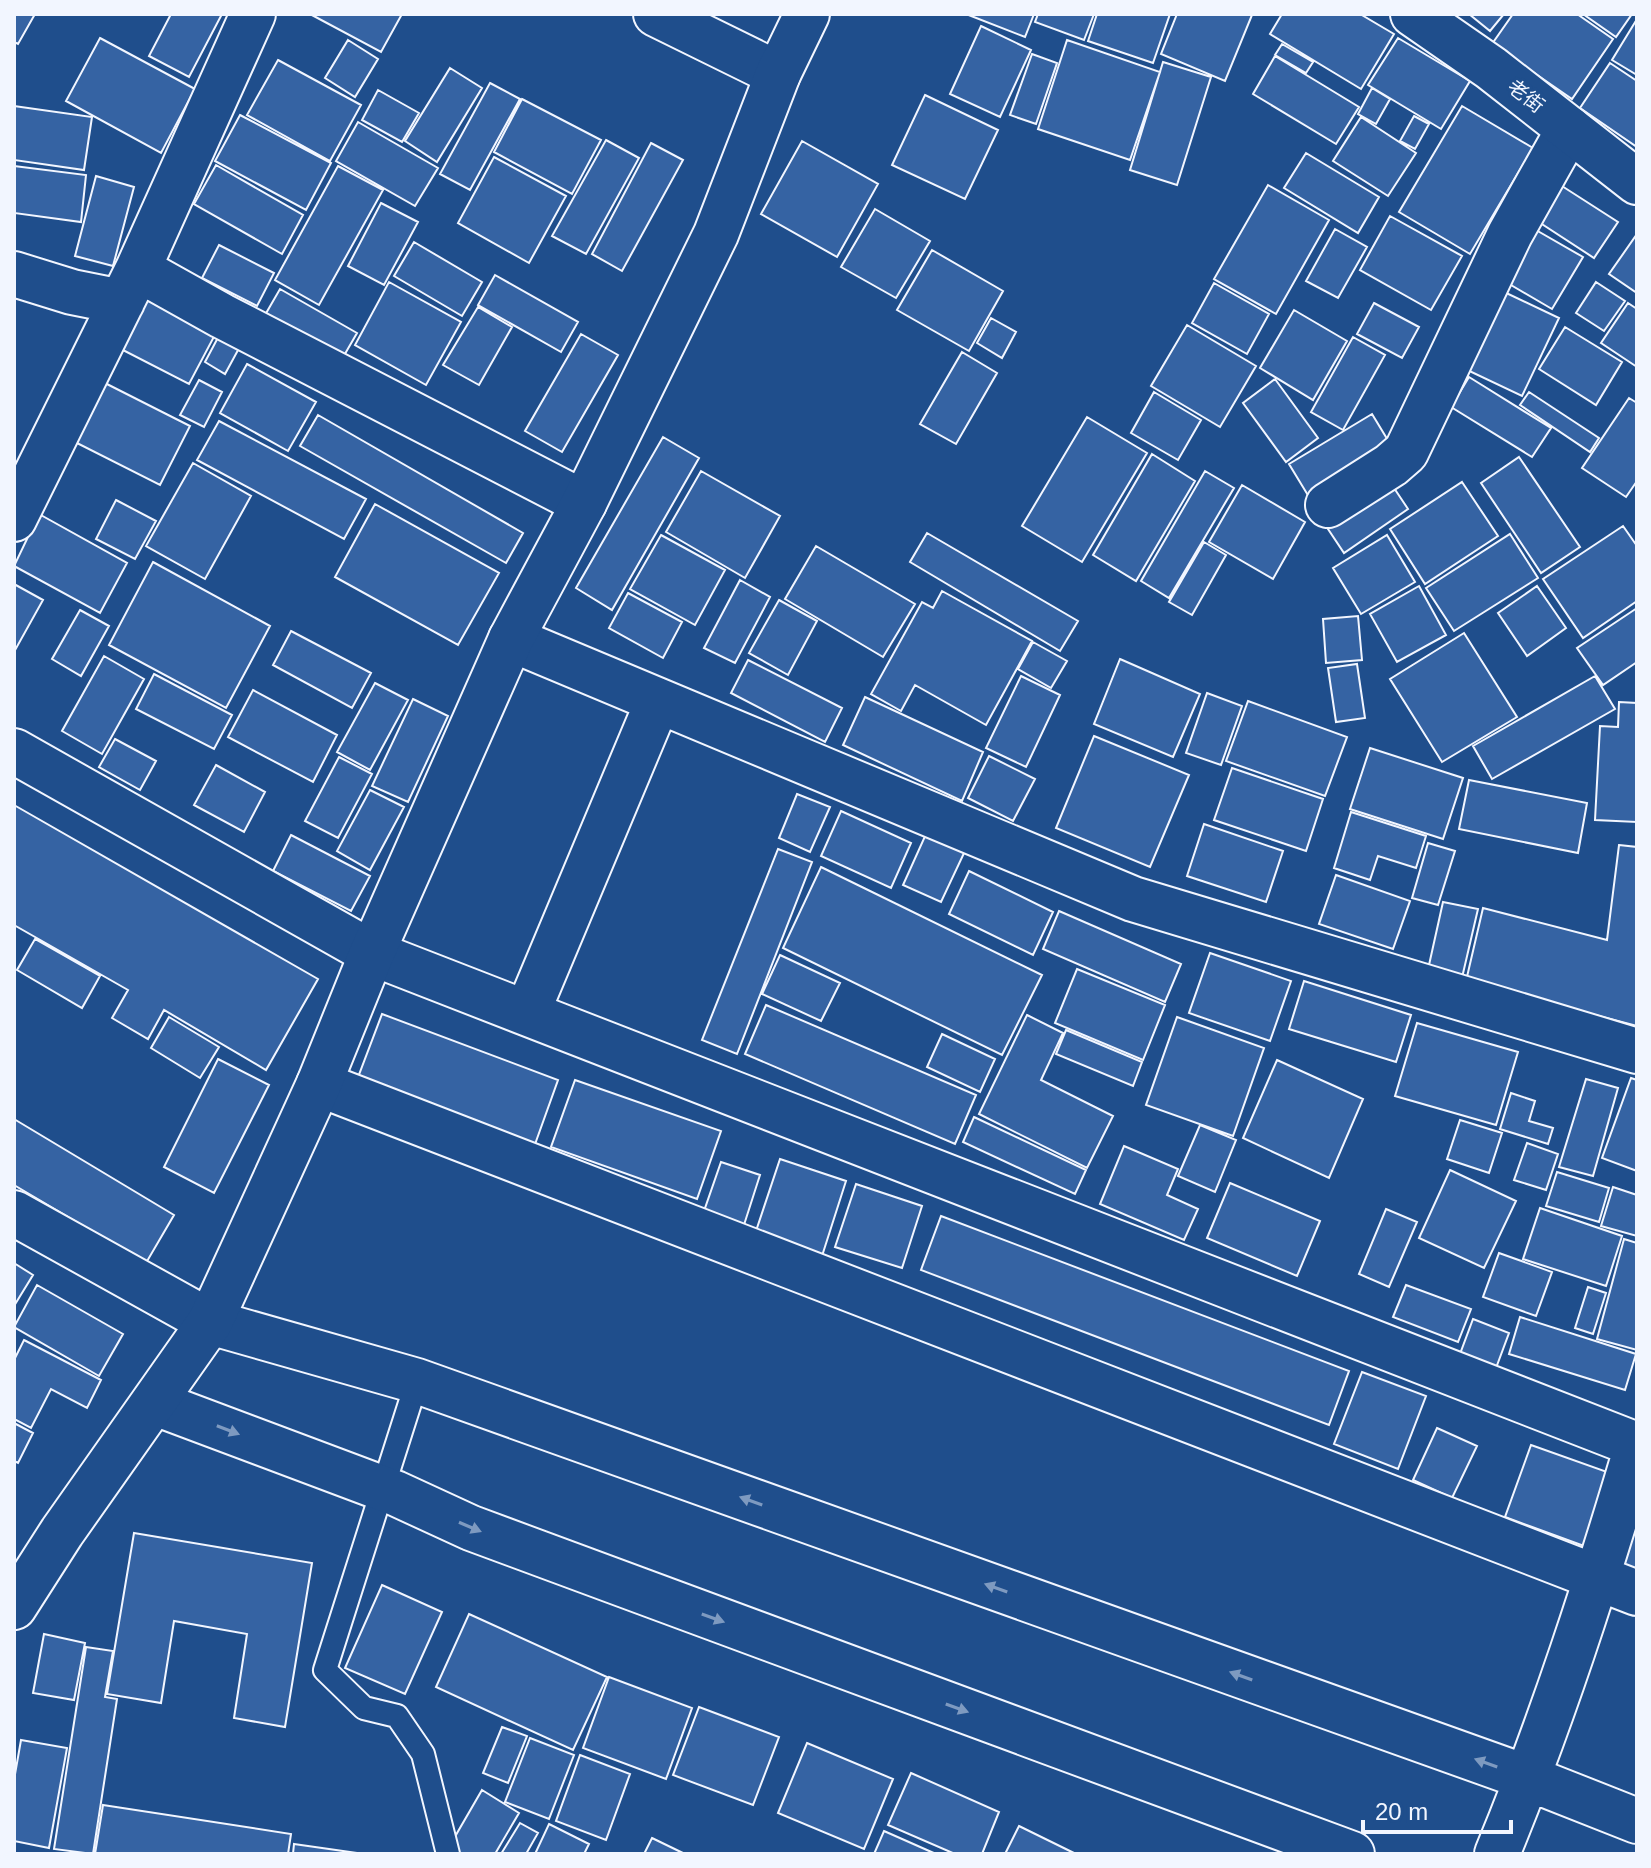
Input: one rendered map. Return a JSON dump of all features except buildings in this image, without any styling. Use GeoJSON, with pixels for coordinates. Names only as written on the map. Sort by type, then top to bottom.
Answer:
{"type":"FeatureCollection","features":[{"type":"Feature","properties":{"kind":"street"},"geometry":{"type":"LineString","coordinates":[[14,519],[130,286],[253,14]]}},
{"type":"Feature","properties":{"kind":"street"},"geometry":{"type":"LineString","coordinates":[[656,14],[778,74]]}},
{"type":"Feature","properties":{"kind":"street"},"geometry":{"type":"LineString","coordinates":[[14,1607],[62,1532],[210,1322],[319,1084],[372,953],[511,639],[584,503],[716,234],[778,74],[807,14]]}},
{"type":"Feature","properties":{"kind":"street","name":"老街"},"geometry":{"type":"LineString","coordinates":[[1413,14],[1491,68],[1637,182]]}},
{"type":"Feature","properties":{"kind":"street"},"geometry":{"type":"LineString","coordinates":[[1328,505],[1406,452],[1510,234],[1569,129]]}},
{"type":"Feature","properties":{"kind":"street"},"geometry":{"type":"LineString","coordinates":[[14,274],[72,292],[130,286],[222,316],[584,503]]}},
{"type":"Feature","properties":{"kind":"street"},"geometry":{"type":"LineString","coordinates":[[511,639],[1133,899],[1637,1051]]}},
{"type":"Feature","properties":{"kind":"street"},"geometry":{"type":"LineString","coordinates":[[527,1013],[658,701]]}},
{"type":"Feature","properties":{"kind":"street"},"geometry":{"type":"LineString","coordinates":[[14,751],[372,953],[1637,1446],[1617,1586],[1528,1778],[1497,1854]]}},
{"type":"Feature","properties":{"kind":"street"},"geometry":{"type":"LineString","coordinates":[[319,1084],[1617,1586]]}},
{"type":"Feature","properties":{"kind":"street"},"geometry":{"type":"LineString","coordinates":[[14,1213],[210,1322],[417,1381],[1528,1778],[1637,1821]]}},
{"type":"Feature","properties":{"kind":"street"},"geometry":{"type":"LineString","coordinates":[[155,1403],[381,1487],[471,1528],[1352,1854]]}},
{"type":"Feature","properties":{"kind":"lane"},"geometry":{"type":"LineString","coordinates":[[417,1381],[325,1670],[364,1708],[397,1716],[423,1754],[448,1854]]}}]}
